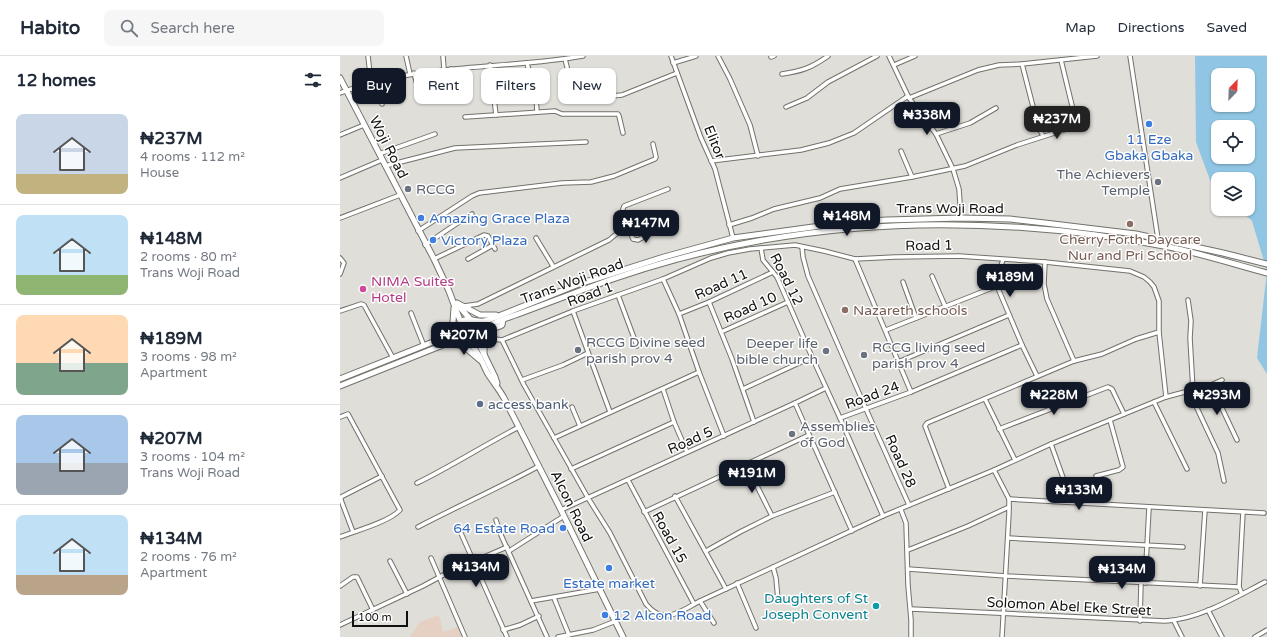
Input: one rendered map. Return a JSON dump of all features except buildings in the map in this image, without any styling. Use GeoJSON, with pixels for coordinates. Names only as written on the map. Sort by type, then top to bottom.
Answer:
{"type":"FeatureCollection","features":[{"type":"Feature","properties":{"kind":"main road","name":"Woji Road"},"geometry":{"type":"LineString","coordinates":[[340,78],[418,231],[434,259],[455,303],[461,323]]}},
{"type":"Feature","properties":{"kind":"main road","name":"Trans Woji Road"},"geometry":{"type":"LineString","coordinates":[[480,335],[486,328],[502,317],[579,284],[638,264],[733,238],[848,222],[961,218],[1010,219],[1081,227],[1158,239],[1267,264]]}},
{"type":"Feature","properties":{"kind":"main road"},"geometry":{"type":"LineString","coordinates":[[1044,229],[1045,223]]}},
{"type":"Feature","properties":{"kind":"main road","name":"Trans Woji Road"},"geometry":{"type":"LineString","coordinates":[[476,322],[502,317],[602,282],[712,250],[764,239],[832,230],[892,225],[964,224],[1081,233],[1172,248],[1267,272]]}},
{"type":"Feature","properties":{"kind":"main road"},"geometry":{"type":"LineString","coordinates":[[1081,227],[1081,233]]}},
{"type":"Feature","properties":{"kind":"main road"},"geometry":{"type":"LineString","coordinates":[[455,303],[480,315],[502,317],[502,324],[492,329],[486,338],[484,355]]}},
{"type":"Feature","properties":{"kind":"main road"},"geometry":{"type":"LineString","coordinates":[[455,303],[481,328],[480,346],[495,378],[497,386]]}},
{"type":"Feature","properties":{"kind":"main road"},"geometry":{"type":"LineString","coordinates":[[442,338],[454,322],[455,303]]}},
{"type":"Feature","properties":{"kind":"main road"},"geometry":{"type":"LineString","coordinates":[[340,379],[453,334],[458,330],[461,323],[470,319]]}},
{"type":"Feature","properties":{"kind":"main road"},"geometry":{"type":"LineString","coordinates":[[458,330],[458,334],[462,340]]}},
{"type":"Feature","properties":{"kind":"main road"},"geometry":{"type":"LineString","coordinates":[[469,342],[474,341],[480,335]]}},
{"type":"Feature","properties":{"kind":"main road"},"geometry":{"type":"LineString","coordinates":[[340,386],[446,344],[462,340],[469,342],[477,350],[489,375],[497,386]]}},
{"type":"Feature","properties":{"kind":"main road"},"geometry":{"type":"LineString","coordinates":[[446,344],[459,345],[466,348],[477,358],[482,360]]}},
{"type":"Feature","properties":{"kind":"main road","name":"Alcon Road"},"geometry":{"type":"LineString","coordinates":[[497,386],[539,466],[623,637]]}},
{"type":"Feature","properties":{"kind":"street"},"geometry":{"type":"LineString","coordinates":[[368,56],[370,68]]}},
{"type":"Feature","properties":{"kind":"street"},"geometry":{"type":"LineString","coordinates":[[406,56],[414,80]]}},
{"type":"Feature","properties":{"kind":"street"},"geometry":{"type":"LineString","coordinates":[[443,56],[444,68]]}},
{"type":"Feature","properties":{"kind":"street"},"geometry":{"type":"LineString","coordinates":[[461,68],[527,63],[583,56]]}},
{"type":"Feature","properties":{"kind":"street","name":"Elitor"},"geometry":{"type":"LineString","coordinates":[[671,56],[718,177],[733,238]]}},
{"type":"Feature","properties":{"kind":"street"},"geometry":{"type":"LineString","coordinates":[[673,63],[696,56]]}},
{"type":"Feature","properties":{"kind":"street"},"geometry":{"type":"LineString","coordinates":[[718,56],[730,79],[750,125],[758,156]]}},
{"type":"Feature","properties":{"kind":"street"},"geometry":{"type":"LineString","coordinates":[[782,74],[801,71],[817,64],[828,56]]}},
{"type":"Feature","properties":{"kind":"street"},"geometry":{"type":"LineString","coordinates":[[786,107],[807,98],[828,82],[877,56]]}},
{"type":"Feature","properties":{"kind":"street"},"geometry":{"type":"LineString","coordinates":[[889,56],[909,97],[936,134],[953,169],[959,189],[961,218]]}},
{"type":"Feature","properties":{"kind":"street"},"geometry":{"type":"LineString","coordinates":[[894,66],[915,56]]}},
{"type":"Feature","properties":{"kind":"street"},"geometry":{"type":"LineString","coordinates":[[711,160],[758,156],[801,150],[844,138],[909,97],[978,70],[998,65],[1097,56]]}},
{"type":"Feature","properties":{"kind":"street"},"geometry":{"type":"LineString","coordinates":[[1130,56],[1158,239]]}},
{"type":"Feature","properties":{"kind":"street"},"geometry":{"type":"LineString","coordinates":[[565,59],[567,68]]}},
{"type":"Feature","properties":{"kind":"street"},"geometry":{"type":"LineString","coordinates":[[1061,60],[1075,118]]}},
{"type":"Feature","properties":{"kind":"street"},"geometry":{"type":"LineString","coordinates":[[527,63],[536,96],[537,112]]}},
{"type":"Feature","properties":{"kind":"street"},"geometry":{"type":"LineString","coordinates":[[1022,64],[1038,126],[1043,136]]}},
{"type":"Feature","properties":{"kind":"street"},"geometry":{"type":"LineString","coordinates":[[490,65],[496,115]]}},
{"type":"Feature","properties":{"kind":"street"},"geometry":{"type":"LineString","coordinates":[[616,96],[622,95],[677,73]]}},
{"type":"Feature","properties":{"kind":"street"},"geometry":{"type":"LineString","coordinates":[[406,75],[412,74]]}},
{"type":"Feature","properties":{"kind":"street"},"geometry":{"type":"LineString","coordinates":[[340,93],[352,88]]}},
{"type":"Feature","properties":{"kind":"street"},"geometry":{"type":"LineString","coordinates":[[936,134],[970,123],[996,108]]}},
{"type":"Feature","properties":{"kind":"street"},"geometry":{"type":"LineString","coordinates":[[465,116],[555,111],[562,114],[618,114],[624,133]]}},
{"type":"Feature","properties":{"kind":"street"},"geometry":{"type":"LineString","coordinates":[[340,136],[364,125]]}},
{"type":"Feature","properties":{"kind":"street"},"geometry":{"type":"LineString","coordinates":[[729,225],[774,209],[820,198],[840,189],[953,169],[1043,136],[1067,129]]}},
{"type":"Feature","properties":{"kind":"street"},"geometry":{"type":"LineString","coordinates":[[379,154],[435,134]]}},
{"type":"Feature","properties":{"kind":"street"},"geometry":{"type":"LineString","coordinates":[[385,166],[455,148],[586,142]]}},
{"type":"Feature","properties":{"kind":"street"},"geometry":{"type":"LineString","coordinates":[[418,231],[479,193],[562,183],[592,182],[614,176],[655,159],[656,157],[653,144]]}},
{"type":"Feature","properties":{"kind":"street"},"geometry":{"type":"LineString","coordinates":[[901,151],[912,177]]}},
{"type":"Feature","properties":{"kind":"street"},"geometry":{"type":"LineString","coordinates":[[340,178],[382,160]]}},
{"type":"Feature","properties":{"kind":"street"},"geometry":{"type":"LineString","coordinates":[[668,189],[623,207],[622,212],[633,239],[638,240],[676,220]]}},
{"type":"Feature","properties":{"kind":"street"},"geometry":{"type":"LineString","coordinates":[[340,218],[400,195]]}},
{"type":"Feature","properties":{"kind":"street"},"geometry":{"type":"LineString","coordinates":[[426,245],[472,214]]}},
{"type":"Feature","properties":{"kind":"street"},"geometry":{"type":"LineString","coordinates":[[463,306],[478,304],[553,266],[609,240],[627,225]]}},
{"type":"Feature","properties":{"kind":"street"},"geometry":{"type":"LineString","coordinates":[[434,259],[484,235],[488,236],[495,249]]}},
{"type":"Feature","properties":{"kind":"street"},"geometry":{"type":"LineString","coordinates":[[536,238],[553,266]]}},
{"type":"Feature","properties":{"kind":"street"},"geometry":{"type":"LineString","coordinates":[[468,259],[493,244]]}},
{"type":"Feature","properties":{"kind":"street","name":"Road 1"},"geometry":{"type":"LineString","coordinates":[[502,340],[573,311],[663,279],[711,258],[728,253],[761,248],[795,245],[855,259],[959,256],[1045,262],[1130,271],[1147,279],[1154,287],[1158,301],[1159,332],[1166,397]]}},
{"type":"Feature","properties":{"kind":"street","name":"Road 28"},"geometry":{"type":"LineString","coordinates":[[802,247],[808,276],[910,505]]}},
{"type":"Feature","properties":{"kind":"street","name":"Road 12"},"geometry":{"type":"LineString","coordinates":[[761,248],[764,260],[777,277],[883,516]]}},
{"type":"Feature","properties":{"kind":"street"},"geometry":{"type":"LineString","coordinates":[[340,258],[344,263],[340,274]]}},
{"type":"Feature","properties":{"kind":"street"},"geometry":{"type":"LineString","coordinates":[[855,259],[911,392]]}},
{"type":"Feature","properties":{"kind":"street"},"geometry":{"type":"LineString","coordinates":[[1003,260],[997,276],[996,286],[1037,376]]}},
{"type":"Feature","properties":{"kind":"street"},"geometry":{"type":"LineString","coordinates":[[1045,262],[1044,284],[1047,299],[1074,361]]}},
{"type":"Feature","properties":{"kind":"street","name":"Road 11"},"geometry":{"type":"LineString","coordinates":[[679,314],[773,272]]}},
{"type":"Feature","properties":{"kind":"street"},"geometry":{"type":"LineString","coordinates":[[932,276],[946,306]]}},
{"type":"Feature","properties":{"kind":"street"},"geometry":{"type":"LineString","coordinates":[[663,279],[679,314],[698,372],[724,436]]}},
{"type":"Feature","properties":{"kind":"street"},"geometry":{"type":"LineString","coordinates":[[903,282],[916,318]]}},
{"type":"Feature","properties":{"kind":"street"},"geometry":{"type":"LineString","coordinates":[[886,330],[996,286]]}},
{"type":"Feature","properties":{"kind":"street"},"geometry":{"type":"LineString","coordinates":[[618,295],[637,346]]}},
{"type":"Feature","properties":{"kind":"street"},"geometry":{"type":"LineString","coordinates":[[1188,300],[1191,321],[1191,391],[1218,453],[1224,481]]}},
{"type":"Feature","properties":{"kind":"street"},"geometry":{"type":"LineString","coordinates":[[708,302],[743,389],[754,422]]}},
{"type":"Feature","properties":{"kind":"street","name":"Road 10"},"geometry":{"type":"LineString","coordinates":[[721,332],[788,302]]}},
{"type":"Feature","properties":{"kind":"street"},"geometry":{"type":"LineString","coordinates":[[340,311],[361,304],[364,305],[393,358]]}},
{"type":"Feature","properties":{"kind":"street"},"geometry":{"type":"LineString","coordinates":[[573,311],[610,412]]}},
{"type":"Feature","properties":{"kind":"street"},"geometry":{"type":"LineString","coordinates":[[411,313],[424,346]]}},
{"type":"Feature","properties":{"kind":"street"},"geometry":{"type":"LineString","coordinates":[[898,362],[1009,315]]}},
{"type":"Feature","properties":{"kind":"street"},"geometry":{"type":"LineString","coordinates":[[489,332],[497,340],[502,340],[522,380],[571,469],[610,533],[646,604],[651,610],[662,616],[668,616],[883,516],[901,510],[1051,444],[1166,397],[1211,385],[1222,380]]}},
{"type":"Feature","properties":{"kind":"street"},"geometry":{"type":"LineString","coordinates":[[949,489],[925,424],[1074,361],[1102,354],[1136,339],[1159,332]]}},
{"type":"Feature","properties":{"kind":"street","name":"Road 24"},"geometry":{"type":"LineString","coordinates":[[840,418],[911,392],[1022,345]]}},
{"type":"Feature","properties":{"kind":"street"},"geometry":{"type":"LineString","coordinates":[[522,380],[562,365],[588,353]]}},
{"type":"Feature","properties":{"kind":"street"},"geometry":{"type":"LineString","coordinates":[[743,389],[812,357]]}},
{"type":"Feature","properties":{"kind":"street"},"geometry":{"type":"LineString","coordinates":[[554,438],[698,372]]}},
{"type":"Feature","properties":{"kind":"street"},"geometry":{"type":"LineString","coordinates":[[1211,385],[1237,440]]}},
{"type":"Feature","properties":{"kind":"street"},"geometry":{"type":"LineString","coordinates":[[999,429],[1108,387],[1112,389],[1124,414]]}},
{"type":"Feature","properties":{"kind":"street"},"geometry":{"type":"LineString","coordinates":[[663,388],[674,422],[687,452]]}},
{"type":"Feature","properties":{"kind":"street","name":"Road 5"},"geometry":{"type":"LineString","coordinates":[[561,510],[826,388]]}},
{"type":"Feature","properties":{"kind":"street"},"geometry":{"type":"LineString","coordinates":[[985,399],[1015,460]]}},
{"type":"Feature","properties":{"kind":"street"},"geometry":{"type":"LineString","coordinates":[[1154,402],[1187,469]]}},
{"type":"Feature","properties":{"kind":"street"},"geometry":{"type":"LineString","coordinates":[[795,403],[852,531]]}},
{"type":"Feature","properties":{"kind":"street"},"geometry":{"type":"LineString","coordinates":[[572,407],[580,426]]}},
{"type":"Feature","properties":{"kind":"street"},"geometry":{"type":"LineString","coordinates":[[340,417],[348,414],[400,510],[397,514],[381,522],[340,537]]}},
{"type":"Feature","properties":{"kind":"street"},"geometry":{"type":"LineString","coordinates":[[1096,476],[1119,470],[1123,467],[1110,420]]}},
{"type":"Feature","properties":{"kind":"street"},"geometry":{"type":"LineString","coordinates":[[571,469],[674,422]]}},
{"type":"Feature","properties":{"kind":"street"},"geometry":{"type":"LineString","coordinates":[[417,483],[449,467],[472,452],[519,427]]}},
{"type":"Feature","properties":{"kind":"street"},"geometry":{"type":"LineString","coordinates":[[644,512],[675,496],[809,435]]}},
{"type":"Feature","properties":{"kind":"street"},"geometry":{"type":"LineString","coordinates":[[1051,444],[1066,486]]}},
{"type":"Feature","properties":{"kind":"street"},"geometry":{"type":"LineString","coordinates":[[746,464],[772,516]]}},
{"type":"Feature","properties":{"kind":"street"},"geometry":{"type":"LineString","coordinates":[[418,527],[539,466]]}},
{"type":"Feature","properties":{"kind":"street"},"geometry":{"type":"LineString","coordinates":[[994,470],[1009,499],[1002,637]]}},
{"type":"Feature","properties":{"kind":"street"},"geometry":{"type":"LineString","coordinates":[[353,532],[340,500],[341,497],[382,476]]}},
{"type":"Feature","properties":{"kind":"street","name":"Road 15"},"geometry":{"type":"LineString","coordinates":[[628,480],[694,604]]}},
{"type":"Feature","properties":{"kind":"street"},"geometry":{"type":"LineString","coordinates":[[706,551],[772,516],[835,492]]}},
{"type":"Feature","properties":{"kind":"street"},"geometry":{"type":"LineString","coordinates":[[675,496],[726,589]]}},
{"type":"Feature","properties":{"kind":"street"},"geometry":{"type":"LineString","coordinates":[[1009,499],[1150,508],[1264,513]]}},
{"type":"Feature","properties":{"kind":"street"},"geometry":{"type":"LineString","coordinates":[[908,550],[968,526],[1009,507]]}},
{"type":"Feature","properties":{"kind":"street"},"geometry":{"type":"LineString","coordinates":[[1140,621],[1150,508]]}},
{"type":"Feature","properties":{"kind":"street"},"geometry":{"type":"LineString","coordinates":[[901,510],[906,523],[908,585],[911,609],[911,637]]}},
{"type":"Feature","properties":{"kind":"street"},"geometry":{"type":"LineString","coordinates":[[1200,586],[1205,510]]}},
{"type":"Feature","properties":{"kind":"street"},"geometry":{"type":"LineString","coordinates":[[1242,594],[1239,587],[1243,512]]}},
{"type":"Feature","properties":{"kind":"street"},"geometry":{"type":"LineString","coordinates":[[340,625],[474,562],[508,549],[564,516]]}},
{"type":"Feature","properties":{"kind":"street"},"geometry":{"type":"LineString","coordinates":[[496,520],[547,637]]}},
{"type":"Feature","properties":{"kind":"street"},"geometry":{"type":"LineString","coordinates":[[460,531],[507,637]]}},
{"type":"Feature","properties":{"kind":"street"},"geometry":{"type":"LineString","coordinates":[[1008,538],[1183,547]]}},
{"type":"Feature","properties":{"kind":"street"},"geometry":{"type":"LineString","coordinates":[[431,558],[465,637]]}},
{"type":"Feature","properties":{"kind":"street"},"geometry":{"type":"LineString","coordinates":[[390,561],[407,594]]}},
{"type":"Feature","properties":{"kind":"street"},"geometry":{"type":"LineString","coordinates":[[773,567],[776,578],[778,600]]}},
{"type":"Feature","properties":{"kind":"street"},"geometry":{"type":"LineString","coordinates":[[908,569],[1006,576],[1239,587]]}},
{"type":"Feature","properties":{"kind":"street"},"geometry":{"type":"LineString","coordinates":[[340,586],[353,577],[357,577],[373,610]]}},
{"type":"Feature","properties":{"kind":"street","name":"Solomon Abel Eke Street"},"geometry":{"type":"LineString","coordinates":[[911,609],[1140,621],[1174,621],[1208,610],[1265,582]]}},
{"type":"Feature","properties":{"kind":"street"},"geometry":{"type":"LineString","coordinates":[[737,583],[756,628]]}},
{"type":"Feature","properties":{"kind":"street"},"geometry":{"type":"LineString","coordinates":[[531,601],[600,589]]}},
{"type":"Feature","properties":{"kind":"street"},"geometry":{"type":"LineString","coordinates":[[554,598],[569,635]]}},
{"type":"Feature","properties":{"kind":"street"},"geometry":{"type":"LineString","coordinates":[[700,601],[714,623]]}},
{"type":"Feature","properties":{"kind":"street"},"geometry":{"type":"LineString","coordinates":[[1208,610],[1222,637]]}},
{"type":"Feature","properties":{"kind":"street"},"geometry":{"type":"LineString","coordinates":[[503,630],[520,625],[539,616]]}},
{"type":"Feature","properties":{"kind":"street"},"geometry":{"type":"LineString","coordinates":[[1174,621],[1182,637]]}},
{"type":"Feature","properties":{"kind":"street"},"geometry":{"type":"LineString","coordinates":[[558,637],[593,630],[616,622]]}},
{"type":"Feature","properties":{"kind":"street"},"geometry":{"type":"LineString","coordinates":[[1255,637],[1267,630]]}},
{"type":"Feature","properties":{"kind":"shaded area"},"geometry":{"type":"Polygon","coordinates":[[[439,615],[443,632],[458,627],[461,637],[410,637],[420,622],[439,615]]]}},
{"type":"Feature","properties":{"kind":"water"},"geometry":{"type":"Polygon","coordinates":[[[1195,56],[1267,56],[1267,271],[1252,221],[1247,216],[1255,216],[1255,172],[1211,172],[1211,181],[1196,142],[1195,56]]]}},
{"type":"Feature","properties":{"kind":"water"},"geometry":{"type":"Polygon","coordinates":[[[1267,271],[1267,374],[1257,358],[1267,271]]]}},
{"type":"Feature","properties":{"kind":"place","name":"11 Eze Gbaka Gbaka"},"geometry":{"type":"Point","coordinates":[1149,124]}},
{"type":"Feature","properties":{"kind":"place","name":"The Achievers Temple"},"geometry":{"type":"Point","coordinates":[1158,182]}},
{"type":"Feature","properties":{"kind":"place","name":"RCCG"},"geometry":{"type":"Point","coordinates":[408,189]}},
{"type":"Feature","properties":{"kind":"place","name":"Amazing Grace Plaza"},"geometry":{"type":"Point","coordinates":[421,218]}},
{"type":"Feature","properties":{"kind":"place","name":"Cherry Forth Daycare Nur and Pri School"},"geometry":{"type":"Point","coordinates":[1130,224]}},
{"type":"Feature","properties":{"kind":"place","name":"Victory Plaza"},"geometry":{"type":"Point","coordinates":[433,240]}},
{"type":"Feature","properties":{"kind":"place","name":"NIMA Suites Hotel"},"geometry":{"type":"Point","coordinates":[363,289]}},
{"type":"Feature","properties":{"kind":"place","name":"Nazareth schools"},"geometry":{"type":"Point","coordinates":[845,310]}},
{"type":"Feature","properties":{"kind":"place","name":"RCCG Divine seed parish prov 4"},"geometry":{"type":"Point","coordinates":[578,350]}},
{"type":"Feature","properties":{"kind":"place","name":"Deeper life bible church"},"geometry":{"type":"Point","coordinates":[826,351]}},
{"type":"Feature","properties":{"kind":"place","name":"RCCG living seed parish prov 4"},"geometry":{"type":"Point","coordinates":[864,355]}},
{"type":"Feature","properties":{"kind":"place","name":"access bank"},"geometry":{"type":"Point","coordinates":[480,404]}},
{"type":"Feature","properties":{"kind":"place","name":"Assemblies of God"},"geometry":{"type":"Point","coordinates":[792,434]}},
{"type":"Feature","properties":{"kind":"place","name":"64 Estate Road"},"geometry":{"type":"Point","coordinates":[563,528]}},
{"type":"Feature","properties":{"kind":"place","name":"Estate market"},"geometry":{"type":"Point","coordinates":[609,568]}},
{"type":"Feature","properties":{"kind":"place","name":"Daughters of St Joseph Convent"},"geometry":{"type":"Point","coordinates":[876,606]}},
{"type":"Feature","properties":{"kind":"place","name":"12 Alcon Road"},"geometry":{"type":"Point","coordinates":[605,615]}}]}
